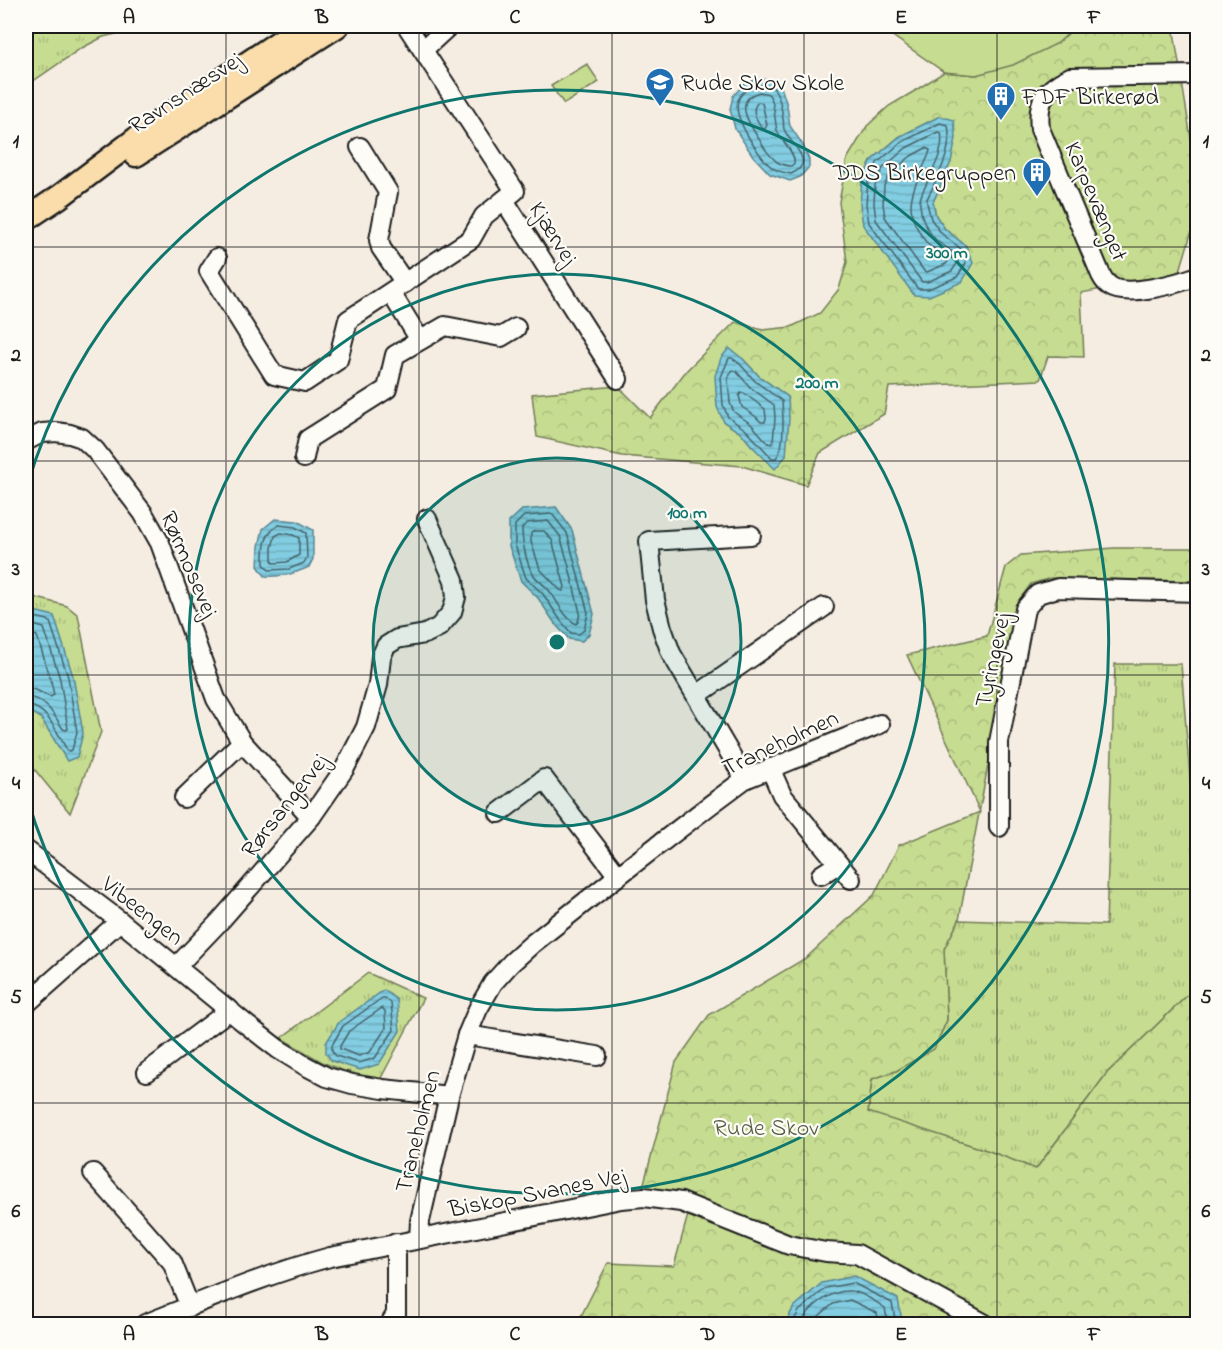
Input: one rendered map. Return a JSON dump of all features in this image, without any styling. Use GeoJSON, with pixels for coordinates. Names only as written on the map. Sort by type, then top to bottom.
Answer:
{"type":"FeatureCollection","features":[{"type":"Feature","properties":{"kind":"main road","name":"Ravnsnæsvej"},"geometry":{"type":"LineString","coordinates":[[26,219],[152,127],[303,26]]}},
{"type":"Feature","properties":{"kind":"main road","name":"Ravnsnæsvej"},"geometry":{"type":"LineString","coordinates":[[59,197],[101,178],[337,26]]}},
{"type":"Feature","properties":{"kind":"street","name":"Kjærvej"},"geometry":{"type":"LineString","coordinates":[[407,26],[515,191],[504,200],[618,379]]}},
{"type":"Feature","properties":{"kind":"street"},"geometry":{"type":"LineString","coordinates":[[423,50],[449,26]]}},
{"type":"Feature","properties":{"kind":"street","name":"Karpevænget"},"geometry":{"type":"LineString","coordinates":[[1197,75],[1070,77],[1054,85],[1044,96],[1039,113],[1040,129],[1048,150],[1101,275],[1111,287],[1125,292],[1178,283],[1197,276]]}},
{"type":"Feature","properties":{"kind":"street"},"geometry":{"type":"LineString","coordinates":[[367,150],[388,192],[379,240],[381,248],[420,340]]}},
{"type":"Feature","properties":{"kind":"street"},"geometry":{"type":"LineString","coordinates":[[217,258],[209,271],[274,375],[305,382],[338,360],[348,320],[471,238],[484,216],[504,200]]}},
{"type":"Feature","properties":{"kind":"street"},"geometry":{"type":"LineString","coordinates":[[304,458],[308,440],[387,389],[395,355],[445,326],[501,338],[516,328]]}},
{"type":"Feature","properties":{"kind":"street","name":"Rørmosevej"},"geometry":{"type":"LineString","coordinates":[[26,441],[42,433],[56,432],[82,438],[95,450],[143,513],[160,543],[216,699],[242,742],[311,817]]}},
{"type":"Feature","properties":{"kind":"street","name":"Rørsangervej"},"geometry":{"type":"LineString","coordinates":[[177,966],[221,920],[311,817],[345,768],[366,727],[378,685],[381,657],[386,646],[398,639],[425,634],[439,627],[452,612],[456,597],[454,580],[427,519]]}},
{"type":"Feature","properties":{"kind":"street"},"geometry":{"type":"LineString","coordinates":[[745,779],[671,653],[655,600],[650,541],[751,534]]}},
{"type":"Feature","properties":{"kind":"street","name":"Tyringevej"},"geometry":{"type":"LineString","coordinates":[[999,827],[999,742],[1025,609],[1038,594],[1058,588],[1197,592]]}},
{"type":"Feature","properties":{"kind":"street"},"geometry":{"type":"LineString","coordinates":[[697,695],[824,607]]}},
{"type":"Feature","properties":{"kind":"street","name":"Traneholmen"},"geometry":{"type":"LineString","coordinates":[[419,1239],[420,1221],[449,1096],[466,1035],[493,983],[532,944],[745,779],[880,724]]}},
{"type":"Feature","properties":{"kind":"street"},"geometry":{"type":"LineString","coordinates":[[184,798],[242,742]]}},
{"type":"Feature","properties":{"kind":"street"},"geometry":{"type":"LineString","coordinates":[[770,768],[782,795],[850,879]]}},
{"type":"Feature","properties":{"kind":"street"},"geometry":{"type":"LineString","coordinates":[[499,813],[544,779],[618,876]]}},
{"type":"Feature","properties":{"kind":"street","name":"Vibeengen"},"geometry":{"type":"LineString","coordinates":[[26,850],[120,921],[279,1049],[304,1065],[327,1077],[352,1084],[449,1096]]}},
{"type":"Feature","properties":{"kind":"street"},"geometry":{"type":"LineString","coordinates":[[821,875],[838,864]]}},
{"type":"Feature","properties":{"kind":"street"},"geometry":{"type":"LineString","coordinates":[[26,1004],[120,921]]}},
{"type":"Feature","properties":{"kind":"street"},"geometry":{"type":"LineString","coordinates":[[147,1072],[230,1010]]}},
{"type":"Feature","properties":{"kind":"street"},"geometry":{"type":"LineString","coordinates":[[466,1035],[597,1056]]}},
{"type":"Feature","properties":{"kind":"street"},"geometry":{"type":"LineString","coordinates":[[93,1173],[172,1262],[190,1307]]}},
{"type":"Feature","properties":{"kind":"street","name":"Biskop Svanes Vej"},"geometry":{"type":"LineString","coordinates":[[145,1324],[299,1266],[330,1257],[621,1199],[644,1197],[681,1202],[789,1245],[826,1252],[857,1254],[985,1324]]}},
{"type":"Feature","properties":{"kind":"street"},"geometry":{"type":"LineString","coordinates":[[390,1324],[396,1314],[396,1243]]}},
{"type":"Feature","properties":{"kind":"green space"},"geometry":{"type":"Polygon","coordinates":[[[26,26],[150,26],[103,37],[80,49],[26,86],[26,26]]]}},
{"type":"Feature","properties":{"kind":"green space"},"geometry":{"type":"Polygon","coordinates":[[[871,26],[1076,26],[1058,43],[1013,65],[976,75],[944,72],[891,35],[871,26]]]}},
{"type":"Feature","properties":{"kind":"green space"},"geometry":{"type":"Polygon","coordinates":[[[1076,26],[1173,26],[1197,176],[1197,214],[1179,274],[1081,293],[1084,357],[1048,356],[1040,380],[889,387],[884,414],[820,453],[806,485],[742,466],[622,456],[537,437],[532,394],[618,386],[650,418],[686,371],[735,322],[763,330],[791,327],[820,313],[839,289],[847,262],[839,202],[847,159],[867,126],[889,106],[944,72],[976,75],[1058,43],[1076,26]],[[940,116],[899,137],[872,160],[862,180],[966,246],[945,229],[936,216],[933,202],[951,162],[940,116]],[[743,359],[724,422],[742,434],[752,446],[788,397],[759,376],[743,359]]]}},
{"type":"Feature","properties":{"kind":"green space"},"geometry":{"type":"Polygon","coordinates":[[[587,64],[599,82],[564,104],[551,86],[587,64]]]}},
{"type":"Feature","properties":{"kind":"green space"},"geometry":{"type":"Polygon","coordinates":[[[1114,548],[1197,548],[1197,581],[1051,578],[1031,584],[1019,600],[979,811],[907,655],[987,636],[1006,567],[1021,555],[1114,548]]]}},
{"type":"Feature","properties":{"kind":"green space"},"geometry":{"type":"Polygon","coordinates":[[[26,595],[67,606],[78,615],[101,732],[70,813],[26,759],[26,595]]]}},
{"type":"Feature","properties":{"kind":"green space"},"geometry":{"type":"Polygon","coordinates":[[[1115,664],[1181,664],[1197,867],[1197,986],[1107,1073],[1036,1169],[989,1151],[868,1113],[872,1079],[896,1071],[934,1048],[947,1020],[944,949],[959,920],[1106,925],[1115,664]]]}},
{"type":"Feature","properties":{"kind":"green space","name":"Rude Skov"},"geometry":{"type":"Polygon","coordinates":[[[979,812],[959,920],[944,949],[947,1020],[934,1049],[896,1071],[872,1079],[868,1112],[989,1151],[1036,1169],[1107,1073],[1197,986],[1197,1324],[901,1324],[902,1321],[794,1307],[785,1324],[577,1324],[608,1263],[674,1266],[692,1200],[643,1187],[676,1062],[709,1015],[806,958],[874,895],[899,845],[979,812]]]}},
{"type":"Feature","properties":{"kind":"green space"},"geometry":{"type":"Polygon","coordinates":[[[368,973],[423,998],[380,1080],[344,1071],[322,1062],[281,1038],[368,973]]]}},
{"type":"Feature","properties":{"kind":"water"},"geometry":{"type":"Polygon","coordinates":[[[759,79],[773,80],[781,87],[790,126],[803,145],[809,160],[809,167],[800,177],[790,181],[770,174],[753,156],[735,129],[730,109],[733,96],[746,82],[759,79]]]}},
{"type":"Feature","properties":{"kind":"water"},"geometry":{"type":"Polygon","coordinates":[[[940,116],[954,120],[956,138],[951,162],[933,202],[936,216],[945,229],[966,246],[973,263],[962,282],[929,296],[914,295],[863,225],[860,204],[862,180],[872,160],[899,137],[940,116]]]}},
{"type":"Feature","properties":{"kind":"water"},"geometry":{"type":"Polygon","coordinates":[[[729,348],[759,376],[788,397],[786,456],[775,469],[742,434],[724,422],[717,407],[715,376],[721,358],[729,348]]]}},
{"type":"Feature","properties":{"kind":"water"},"geometry":{"type":"Polygon","coordinates":[[[556,507],[572,530],[594,614],[589,634],[582,641],[569,639],[556,625],[538,598],[521,581],[509,546],[509,522],[522,510],[556,507]]]}},
{"type":"Feature","properties":{"kind":"water"},"geometry":{"type":"Polygon","coordinates":[[[275,519],[297,521],[313,530],[313,559],[309,567],[298,572],[265,576],[258,566],[259,546],[263,529],[275,519]]]}},
{"type":"Feature","properties":{"kind":"water"},"geometry":{"type":"Polygon","coordinates":[[[26,609],[54,616],[73,676],[83,733],[77,757],[67,761],[41,718],[26,709],[26,609]]]}},
{"type":"Feature","properties":{"kind":"water"},"geometry":{"type":"Polygon","coordinates":[[[384,990],[397,1000],[400,1031],[379,1064],[360,1070],[332,1061],[326,1053],[326,1043],[339,1022],[384,990]]]}},
{"type":"Feature","properties":{"kind":"water"},"geometry":{"type":"Polygon","coordinates":[[[854,1276],[898,1299],[901,1324],[785,1324],[794,1307],[822,1283],[854,1276]]]}},
{"type":"Feature","properties":{"kind":"place","name":"Rude Skov Skole"},"geometry":{"type":"Point","coordinates":[660,108]}},
{"type":"Feature","properties":{"kind":"place","name":"FDF Birkerød"},"geometry":{"type":"Point","coordinates":[1001,122]}},
{"type":"Feature","properties":{"kind":"place","name":"DDS Birkegruppen"},"geometry":{"type":"Point","coordinates":[1037,198]}}]}
